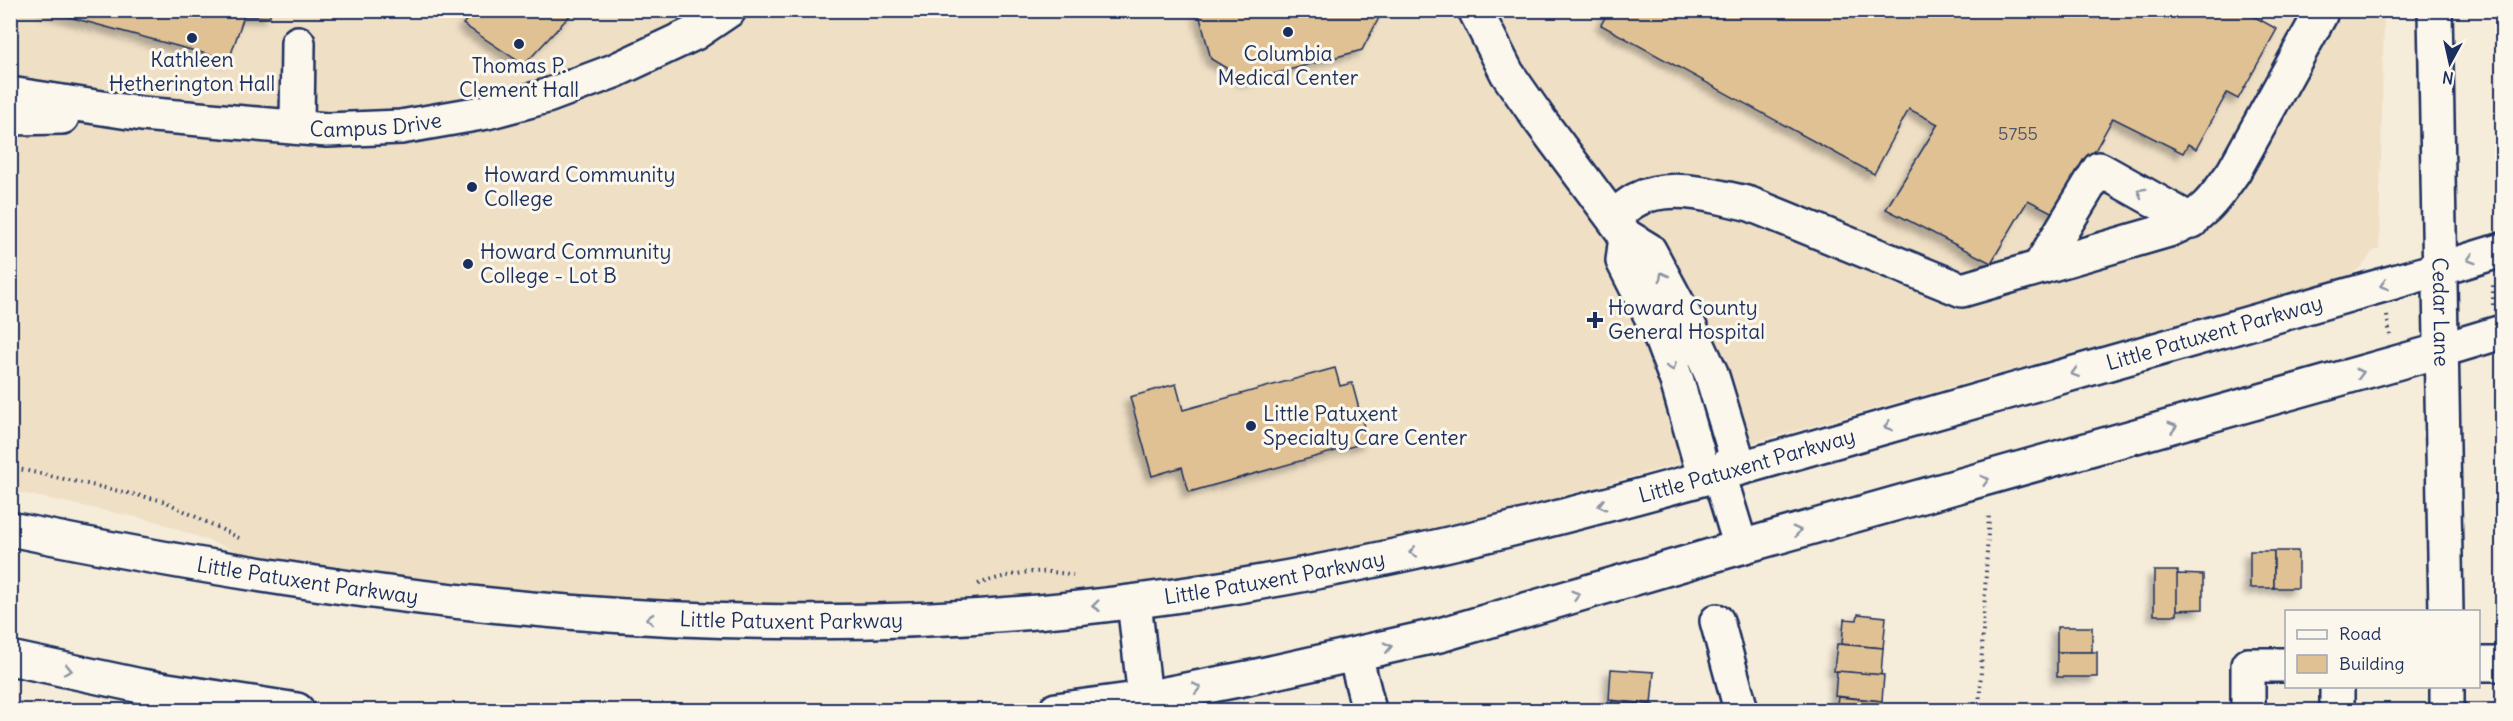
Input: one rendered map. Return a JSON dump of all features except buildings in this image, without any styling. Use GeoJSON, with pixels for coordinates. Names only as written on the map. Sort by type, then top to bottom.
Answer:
{"type":"FeatureCollection","features":[{"type":"Feature","properties":{"kind":"main road","name":"Campus Drive"},"geometry":{"type":"LineString","coordinates":[[11,112],[142,114],[297,127],[372,129],[487,112],[547,96],[614,71],[695,33],[729,10]]}},
{"type":"Feature","properties":{"kind":"main road"},"geometry":{"type":"LineString","coordinates":[[1475,10],[1507,73],[1619,227],[1623,261],[1657,328],[1677,381],[1701,465],[1719,475],[1741,547]]}},
{"type":"Feature","properties":{"kind":"main road","name":"Cedar Lane"},"geometry":{"type":"LineString","coordinates":[[2435,10],[2446,610]]}},
{"type":"Feature","properties":{"kind":"main road"},"geometry":{"type":"LineString","coordinates":[[1619,227],[1636,200],[1662,192],[1690,193],[1750,204],[1962,290],[2169,230],[2192,221],[2220,192],[2234,171],[2320,15]]}},
{"type":"Feature","properties":{"kind":"main road"},"geometry":{"type":"LineString","coordinates":[[297,127],[298,42]]}},
{"type":"Feature","properties":{"kind":"main road"},"geometry":{"type":"LineString","coordinates":[[2040,266],[2099,169],[2192,221]]}},
{"type":"Feature","properties":{"kind":"main road","name":"Little Patuxent Parkway"},"geometry":{"type":"LineString","coordinates":[[10,529],[105,548],[367,592],[554,613],[653,619],[856,622],[962,617],[1134,602],[1236,587],[1412,552],[1719,475],[2502,250]]}},
{"type":"Feature","properties":{"kind":"main road"},"geometry":{"type":"LineString","coordinates":[[1056,711],[1145,698],[1355,655],[1440,635],[1741,547],[2502,332]]}},
{"type":"Feature","properties":{"kind":"main road"},"geometry":{"type":"LineString","coordinates":[[10,506],[105,548]]}},
{"type":"Feature","properties":{"kind":"main road"},"geometry":{"type":"LineString","coordinates":[[1134,602],[1145,698]]}},
{"type":"Feature","properties":{"kind":"main road"},"geometry":{"type":"LineString","coordinates":[[1717,621],[1742,711]]}},
{"type":"Feature","properties":{"kind":"main road"},"geometry":{"type":"LineString","coordinates":[[1355,655],[1369,711]]}},
{"type":"Feature","properties":{"kind":"main road"},"geometry":{"type":"LineString","coordinates":[[10,658],[141,686],[297,711]]}},
{"type":"Feature","properties":{"kind":"main road"},"geometry":{"type":"LineString","coordinates":[[2480,664],[2502,664]]}},
{"type":"Feature","properties":{"kind":"main road"},"geometry":{"type":"LineString","coordinates":[[2248,711],[2248,665],[2285,665]]}},
{"type":"Feature","properties":{"kind":"main road"},"geometry":{"type":"LineString","coordinates":[[2337,688],[2337,711]]}},
{"type":"Feature","properties":{"kind":"main road"},"geometry":{"type":"LineString","coordinates":[[2447,688],[2447,711]]}},
{"type":"Feature","properties":{"kind":"path"},"geometry":{"type":"LineString","coordinates":[[2387,314],[2390,336]]}},
{"type":"Feature","properties":{"kind":"path"},"geometry":{"type":"LineString","coordinates":[[10,467],[164,501],[244,540]]}},
{"type":"Feature","properties":{"kind":"path"},"geometry":{"type":"LineString","coordinates":[[1979,711],[1989,513]]}},
{"type":"Feature","properties":{"kind":"path"},"geometry":{"type":"LineString","coordinates":[[974,585],[1022,572],[1047,570],[1077,576]]}},
{"type":"Feature","properties":{"kind":"shaded area"},"geometry":{"type":"Polygon","coordinates":[[[11,11],[2384,11],[2379,249],[2373,251],[2364,264],[2351,275],[1423,535],[1336,553],[1236,570],[1097,587],[959,601],[852,607],[653,604],[461,588],[255,558],[155,521],[11,491],[11,11]]]}},
{"type":"Feature","properties":{"kind":"place","name":"Columbia Medical Center"},"geometry":{"type":"Point","coordinates":[1288,32]}},
{"type":"Feature","properties":{"kind":"place","name":"Kathleen Hetherington Hall"},"geometry":{"type":"Point","coordinates":[192,38]}},
{"type":"Feature","properties":{"kind":"place","name":"Thomas P. Clement Hall"},"geometry":{"type":"Point","coordinates":[519,44]}},
{"type":"Feature","properties":{"kind":"place","name":"Howard Community College"},"geometry":{"type":"Point","coordinates":[472,187]}},
{"type":"Feature","properties":{"kind":"place","name":"Howard Community College - Lot B"},"geometry":{"type":"Point","coordinates":[468,264]}},
{"type":"Feature","properties":{"kind":"place","name":"Howard County General Hospital"},"geometry":{"type":"Point","coordinates":[1595,320]}},
{"type":"Feature","properties":{"kind":"place","name":"Little Patuxent Specialty Care Center"},"geometry":{"type":"Point","coordinates":[1251,426]}}]}
